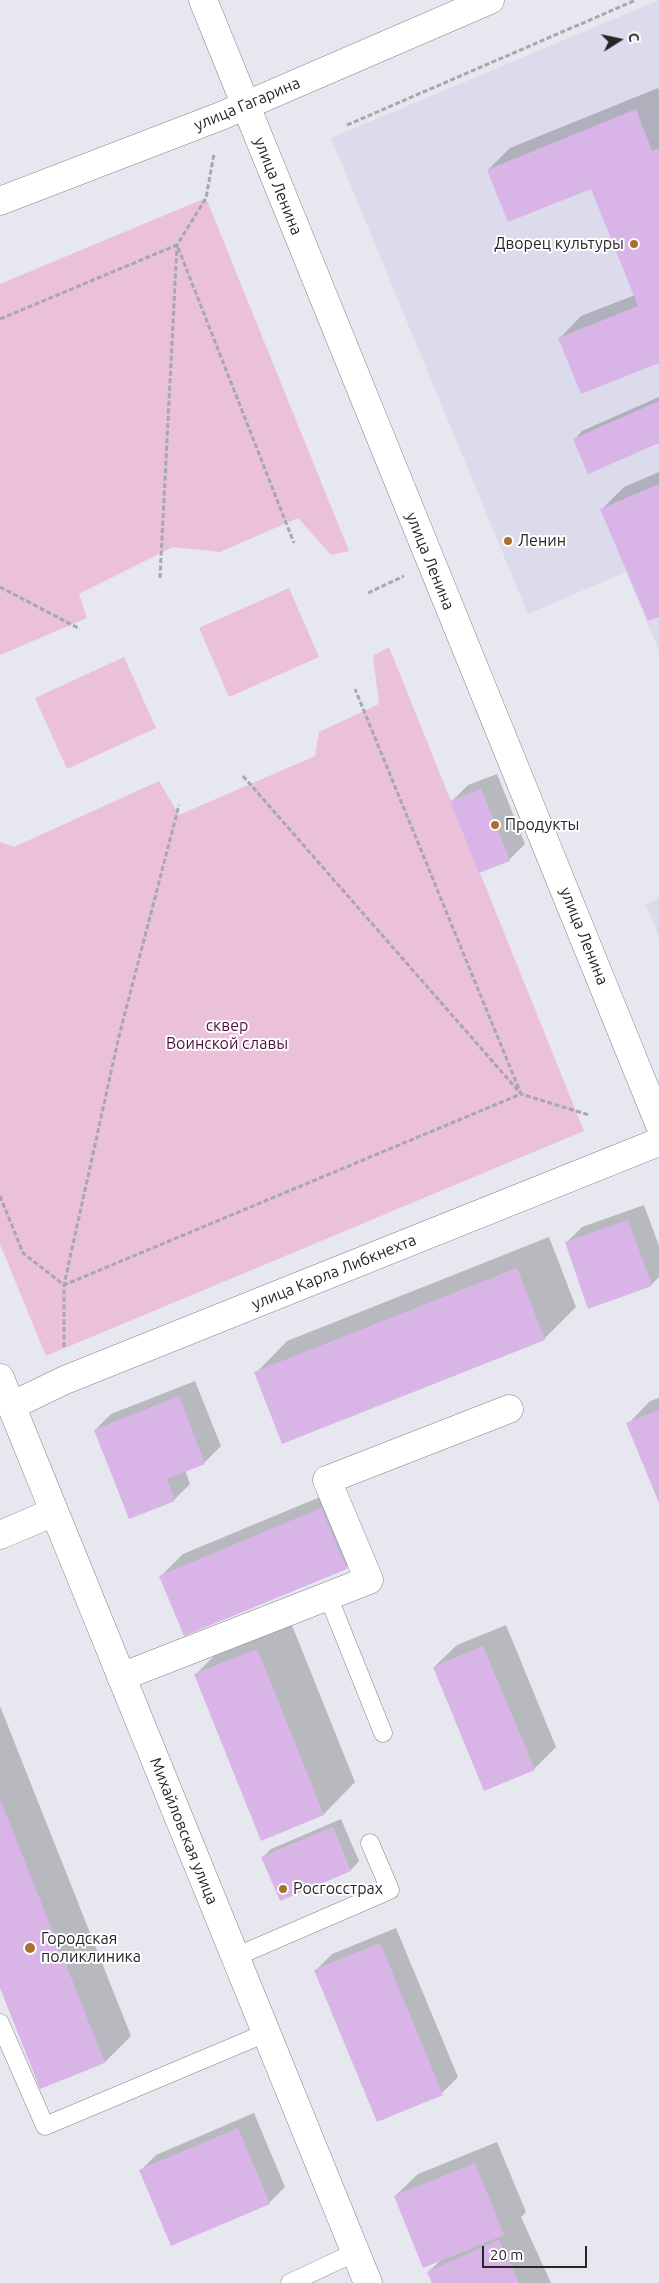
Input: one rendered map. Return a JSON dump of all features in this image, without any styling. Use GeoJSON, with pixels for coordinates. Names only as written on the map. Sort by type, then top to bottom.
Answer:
{"type":"FeatureCollection","features":[{"type":"Feature","properties":{"kind":"street","name":"улица Ленина"},"geometry":{"type":"LineString","coordinates":[[203,0],[233,111],[431,563],[659,1123]]}},
{"type":"Feature","properties":{"kind":"street","name":"улица Гагарина"},"geometry":{"type":"LineString","coordinates":[[0,201],[233,111],[490,0]]}},
{"type":"Feature","properties":{"kind":"street","name":"улица Карла Либкнехта"},"geometry":{"type":"LineString","coordinates":[[11,1406],[65,1380],[659,1142]]}},
{"type":"Feature","properties":{"kind":"street","name":"Михайловская улица"},"geometry":{"type":"LineString","coordinates":[[0,1378],[368,2283]]}},
{"type":"Feature","properties":{"kind":"street"},"geometry":{"type":"LineString","coordinates":[[121,1677],[369,1580],[326,1480],[509,1409]]}},
{"type":"Feature","properties":{"kind":"street"},"geometry":{"type":"LineString","coordinates":[[0,1535],[54,1512]]}},
{"type":"Feature","properties":{"kind":"lane"},"geometry":{"type":"LineString","coordinates":[[328,1596],[383,1732]]}},
{"type":"Feature","properties":{"kind":"lane"},"geometry":{"type":"LineString","coordinates":[[235,1957],[390,1890],[370,1843]]}},
{"type":"Feature","properties":{"kind":"lane"},"geometry":{"type":"LineString","coordinates":[[0,2023],[45,2126],[266,2033]]}},
{"type":"Feature","properties":{"kind":"lane"},"geometry":{"type":"LineString","coordinates":[[290,2283],[356,2252]]}},
{"type":"Feature","properties":{"kind":"path"},"geometry":{"type":"LineString","coordinates":[[347,124],[636,0]]}},
{"type":"Feature","properties":{"kind":"path"},"geometry":{"type":"LineString","coordinates":[[160,578],[177,244],[206,198],[233,111]]}},
{"type":"Feature","properties":{"kind":"path"},"geometry":{"type":"LineString","coordinates":[[0,319],[177,244]]}},
{"type":"Feature","properties":{"kind":"path"},"geometry":{"type":"LineString","coordinates":[[177,244],[294,543]]}},
{"type":"Feature","properties":{"kind":"path"},"geometry":{"type":"LineString","coordinates":[[368,593],[431,563]]}},
{"type":"Feature","properties":{"kind":"path"},"geometry":{"type":"LineString","coordinates":[[0,587],[80,629]]}},
{"type":"Feature","properties":{"kind":"path"},"geometry":{"type":"LineString","coordinates":[[355,689],[521,1094]]}},
{"type":"Feature","properties":{"kind":"path"},"geometry":{"type":"LineString","coordinates":[[243,776],[521,1094],[589,1115]]}},
{"type":"Feature","properties":{"kind":"path"},"geometry":{"type":"LineString","coordinates":[[65,1380],[64,1285],[119,1036],[179,805]]}},
{"type":"Feature","properties":{"kind":"path"},"geometry":{"type":"LineString","coordinates":[[64,1285],[521,1094]]}},
{"type":"Feature","properties":{"kind":"path"},"geometry":{"type":"LineString","coordinates":[[0,1196],[24,1253],[64,1285]]}},
{"type":"Feature","properties":{"kind":"shaded area"},"geometry":{"type":"Polygon","coordinates":[[[659,0],[659,651],[626,572],[528,614],[331,138],[659,0]]]}},
{"type":"Feature","properties":{"kind":"shaded area"},"geometry":{"type":"Polygon","coordinates":[[[659,898],[659,938],[646,904],[659,898]]]}},
{"type":"Feature","properties":{"kind":"green space"},"geometry":{"type":"Polygon","coordinates":[[[206,198],[349,551],[331,555],[298,518],[220,552],[173,547],[79,594],[87,618],[0,655],[0,284],[206,198]]]}},
{"type":"Feature","properties":{"kind":"green space"},"geometry":{"type":"Polygon","coordinates":[[[289,588],[319,657],[229,697],[199,628],[289,588]]]}},
{"type":"Feature","properties":{"kind":"green space","name":"сквер Воинской славы"},"geometry":{"type":"Polygon","coordinates":[[[389,647],[584,1131],[46,1356],[0,1244],[0,842],[14,847],[159,781],[179,815],[315,756],[319,732],[379,704],[373,656],[389,647]]]}},
{"type":"Feature","properties":{"kind":"green space"},"geometry":{"type":"Polygon","coordinates":[[[124,657],[156,728],[67,769],[35,698],[124,657]]]}},
{"type":"Feature","properties":{"kind":"building"},"geometry":{"type":"Polygon","coordinates":[[[636,109],[652,151],[659,148],[659,363],[581,394],[558,338],[638,306],[591,189],[508,222],[487,170],[636,109]]]}},
{"type":"Feature","properties":{"kind":"building"},"geometry":{"type":"Polygon","coordinates":[[[659,401],[659,443],[588,474],[573,439],[659,401]]]}},
{"type":"Feature","properties":{"kind":"building"},"geometry":{"type":"Polygon","coordinates":[[[659,484],[659,617],[648,621],[600,509],[659,484]]]}},
{"type":"Feature","properties":{"kind":"building"},"geometry":{"type":"Polygon","coordinates":[[[481,789],[510,861],[479,873],[450,801],[481,789]]]}},
{"type":"Feature","properties":{"kind":"building"},"geometry":{"type":"Polygon","coordinates":[[[628,1220],[652,1286],[588,1309],[565,1242],[628,1220]]]}},
{"type":"Feature","properties":{"kind":"building"},"geometry":{"type":"Polygon","coordinates":[[[517,1268],[545,1340],[282,1444],[254,1372],[517,1268]]]}},
{"type":"Feature","properties":{"kind":"building"},"geometry":{"type":"Polygon","coordinates":[[[179,1396],[205,1464],[167,1479],[175,1501],[129,1519],[94,1430],[179,1396]]]}},
{"type":"Feature","properties":{"kind":"building"},"geometry":{"type":"Polygon","coordinates":[[[659,1410],[659,1503],[626,1423],[659,1410]]]}},
{"type":"Feature","properties":{"kind":"building"},"geometry":{"type":"Polygon","coordinates":[[[321,1508],[347,1569],[184,1636],[159,1576],[321,1508]]]}},
{"type":"Feature","properties":{"kind":"building"},"geometry":{"type":"Polygon","coordinates":[[[483,1646],[535,1770],[484,1791],[433,1667],[483,1646]]]}},
{"type":"Feature","properties":{"kind":"building"},"geometry":{"type":"Polygon","coordinates":[[[257,1649],[324,1815],[261,1841],[194,1674],[257,1649]]]}},
{"type":"Feature","properties":{"kind":"building","name":"Городская поликлиника"},"geometry":{"type":"Polygon","coordinates":[[[0,1799],[105,2063],[40,2089],[0,1988],[0,1799]]]}},
{"type":"Feature","properties":{"kind":"building"},"geometry":{"type":"Polygon","coordinates":[[[333,1827],[351,1871],[280,1901],[261,1857],[333,1827]]]}},
{"type":"Feature","properties":{"kind":"building"},"geometry":{"type":"Polygon","coordinates":[[[380,1943],[443,2095],[377,2122],[314,1970],[380,1943]]]}},
{"type":"Feature","properties":{"kind":"building"},"geometry":{"type":"Polygon","coordinates":[[[238,2128],[270,2204],[171,2246],[139,2170],[238,2128]]]}},
{"type":"Feature","properties":{"kind":"building"},"geometry":{"type":"Polygon","coordinates":[[[475,2163],[504,2235],[423,2268],[394,2196],[475,2163]]]}},
{"type":"Feature","properties":{"kind":"building"},"geometry":{"type":"Polygon","coordinates":[[[499,2240],[519,2283],[432,2283],[427,2272],[499,2240]]]}},
{"type":"Feature","properties":{"kind":"place","name":"Дворец культуры"},"geometry":{"type":"Point","coordinates":[634,244]}},
{"type":"Feature","properties":{"kind":"place","name":"Ленин"},"geometry":{"type":"Point","coordinates":[508,541]}},
{"type":"Feature","properties":{"kind":"place","name":"Продукты"},"geometry":{"type":"Point","coordinates":[495,825]}},
{"type":"Feature","properties":{"kind":"place","name":"Росгосстрах"},"geometry":{"type":"Point","coordinates":[283,1889]}},
{"type":"Feature","properties":{"kind":"place","name":"Городская поликлиника"},"geometry":{"type":"Point","coordinates":[30,1948]}}]}
